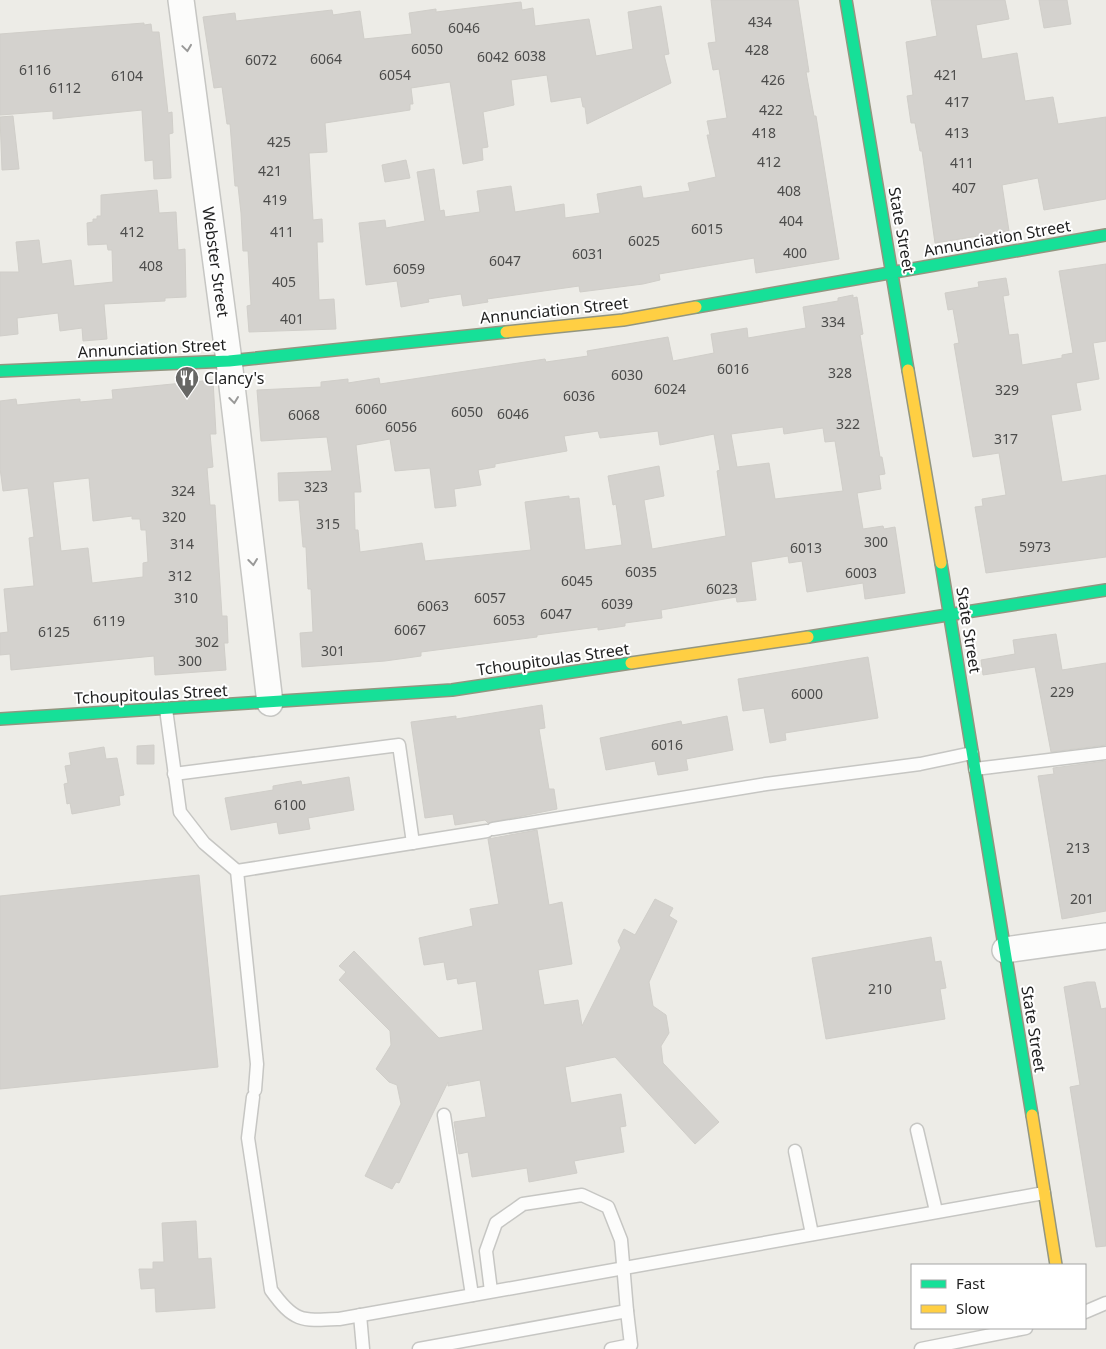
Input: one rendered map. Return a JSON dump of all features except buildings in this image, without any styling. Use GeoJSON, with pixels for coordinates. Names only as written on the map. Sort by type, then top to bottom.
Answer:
{"type":"FeatureCollection","features":[{"type":"Feature","properties":{"kind":"street","name":"Webster Street"},"geometry":{"type":"LineString","coordinates":[[181,0],[229,361],[270,703]]}},
{"type":"Feature","properties":{"kind":"street","name":"State Street"},"geometry":{"type":"LineString","coordinates":[[846,0],[950,616],[1056,1264]]}},
{"type":"Feature","properties":{"kind":"street","name":"Annunciation Street"},"geometry":{"type":"LineString","coordinates":[[0,371],[229,361],[623,320],[1106,235]]}},
{"type":"Feature","properties":{"kind":"street","name":"Tchoupitoulas Street"},"geometry":{"type":"LineString","coordinates":[[0,719],[452,690],[950,616],[1106,590]]}},
{"type":"Feature","properties":{"kind":"street"},"geometry":{"type":"LineString","coordinates":[[1005,950],[1106,936]]}},
{"type":"Feature","properties":{"kind":"lane"},"geometry":{"type":"LineString","coordinates":[[166,709],[180,812],[204,843],[237,871],[257,1064],[248,1138],[271,1290],[286,1310],[305,1320],[360,1315],[625,1266],[1044,1193]]}},
{"type":"Feature","properties":{"kind":"lane"},"geometry":{"type":"LineString","coordinates":[[174,774],[399,745],[413,843]]}},
{"type":"Feature","properties":{"kind":"lane"},"geometry":{"type":"LineString","coordinates":[[237,871],[766,784],[920,764],[972,752]]}},
{"type":"Feature","properties":{"kind":"lane"},"geometry":{"type":"LineString","coordinates":[[975,769],[1106,753]]}},
{"type":"Feature","properties":{"kind":"lane"},"geometry":{"type":"LineString","coordinates":[[444,1116],[472,1295]]}},
{"type":"Feature","properties":{"kind":"lane"},"geometry":{"type":"LineString","coordinates":[[917,1130],[936,1211]]}},
{"type":"Feature","properties":{"kind":"lane"},"geometry":{"type":"LineString","coordinates":[[795,1151],[812,1234]]}},
{"type":"Feature","properties":{"kind":"lane"},"geometry":{"type":"LineString","coordinates":[[491,1291],[486,1251],[496,1223],[523,1204],[582,1195],[608,1207],[621,1240],[625,1266],[631,1345],[611,1349]]}},
{"type":"Feature","properties":{"kind":"lane"},"geometry":{"type":"LineString","coordinates":[[1086,1312],[1106,1303]]}},
{"type":"Feature","properties":{"kind":"lane"},"geometry":{"type":"LineString","coordinates":[[419,1349],[627,1310]]}},
{"type":"Feature","properties":{"kind":"lane"},"geometry":{"type":"LineString","coordinates":[[360,1315],[363,1349]]}},
{"type":"Feature","properties":{"kind":"lane"},"geometry":{"type":"LineString","coordinates":[[920,1349],[1021,1329]]}},
{"type":"Feature","properties":{"kind":"traffic: fast"},"geometry":{"type":"LineString","coordinates":[[846,0],[908,370]]}},
{"type":"Feature","properties":{"kind":"traffic: fast"},"geometry":{"type":"LineString","coordinates":[[696,307],[1106,235]]}},
{"type":"Feature","properties":{"kind":"traffic: fast"},"geometry":{"type":"LineString","coordinates":[[0,371],[229,361],[506,332]]}},
{"type":"Feature","properties":{"kind":"traffic: fast"},"geometry":{"type":"LineString","coordinates":[[941,563],[1032,1115]]}},
{"type":"Feature","properties":{"kind":"traffic: fast"},"geometry":{"type":"LineString","coordinates":[[808,637],[1106,590]]}},
{"type":"Feature","properties":{"kind":"traffic: fast"},"geometry":{"type":"LineString","coordinates":[[0,719],[452,690],[631,663]]}},
{"type":"Feature","properties":{"kind":"traffic: slow"},"geometry":{"type":"LineString","coordinates":[[506,332],[623,320],[696,307]]}},
{"type":"Feature","properties":{"kind":"traffic: slow"},"geometry":{"type":"LineString","coordinates":[[908,370],[941,563]]}},
{"type":"Feature","properties":{"kind":"traffic: slow"},"geometry":{"type":"LineString","coordinates":[[631,663],[808,637]]}},
{"type":"Feature","properties":{"kind":"traffic: slow"},"geometry":{"type":"LineString","coordinates":[[1032,1115],[1056,1264]]}},
{"type":"Feature","properties":{"kind":"place","name":"Clancy's"},"geometry":{"type":"Point","coordinates":[187,399]}}]}
